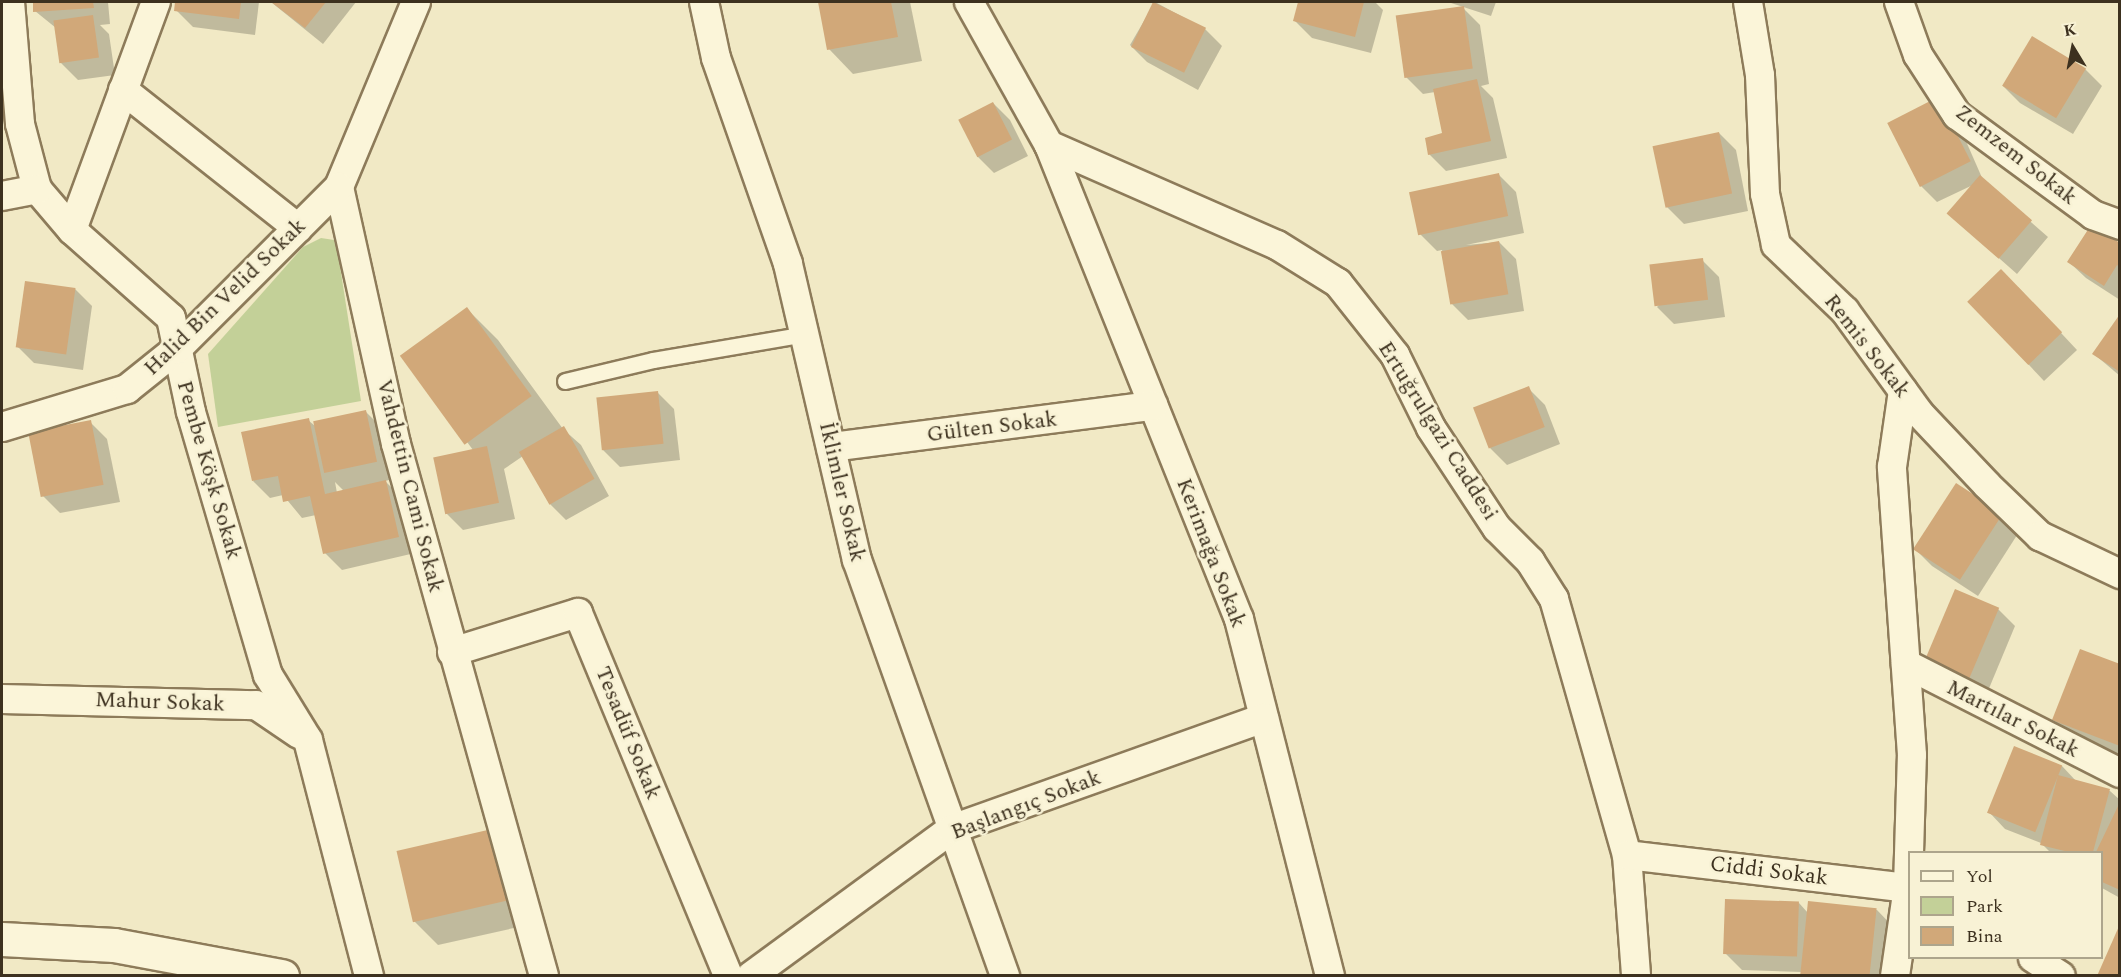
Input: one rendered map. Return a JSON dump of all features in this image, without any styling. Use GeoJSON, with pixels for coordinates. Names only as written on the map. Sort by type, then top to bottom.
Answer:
{"type":"FeatureCollection","features":[{"type":"Feature","properties":{"kind":"street","name":"Pembe Köşk Sokak"},"geometry":{"type":"LineString","coordinates":[[10,2],[10,120],[38,189],[72,230],[171,318],[191,412],[268,675],[308,740],[369,975]]}},
{"type":"Feature","properties":{"kind":"street"},"geometry":{"type":"LineString","coordinates":[[72,230],[156,2]]}},
{"type":"Feature","properties":{"kind":"street"},"geometry":{"type":"LineString","coordinates":[[339,187],[416,2]]}},
{"type":"Feature","properties":{"kind":"street","name":"İklimler Sokak"},"geometry":{"type":"LineString","coordinates":[[704,2],[716,58],[788,264],[856,560],[1005,975]]}},
{"type":"Feature","properties":{"kind":"street"},"geometry":{"type":"LineString","coordinates":[[969,2],[1050,145]]}},
{"type":"Feature","properties":{"kind":"street","name":"Remis Sokak"},"geometry":{"type":"LineString","coordinates":[[1748,2],[1760,75],[1765,194],[1776,245],[1845,311],[1903,391],[1987,486],[2040,536],[2120,574]]}},
{"type":"Feature","properties":{"kind":"street","name":"Zemzem Sokak"},"geometry":{"type":"LineString","coordinates":[[1899,2],[1918,55],[1957,114],[2093,215],[2120,225]]}},
{"type":"Feature","properties":{"kind":"street"},"geometry":{"type":"LineString","coordinates":[[123,90],[298,228]]}},
{"type":"Feature","properties":{"kind":"street","name":"Kerimağa Sokak"},"geometry":{"type":"LineString","coordinates":[[1050,145],[1239,619],[1330,975]]}},
{"type":"Feature","properties":{"kind":"street","name":"Ertuğrulgazi Caddesi"},"geometry":{"type":"LineString","coordinates":[[1050,145],[1277,245],[1338,283],[1395,356],[1431,428],[1497,528],[1530,561],[1554,600],[1627,855],[1636,975]]}},
{"type":"Feature","properties":{"kind":"street","name":"Halid Bin Velid Sokak"},"geometry":{"type":"LineString","coordinates":[[2,427],[127,389],[177,349],[339,187]]}},
{"type":"Feature","properties":{"kind":"street","name":"Vahdettin Cami Sokak"},"geometry":{"type":"LineString","coordinates":[[339,187],[396,444],[452,652],[544,975]]}},
{"type":"Feature","properties":{"kind":"street"},"geometry":{"type":"LineString","coordinates":[[2,196],[38,189]]}},
{"type":"Feature","properties":{"kind":"street"},"geometry":{"type":"LineString","coordinates":[[1903,391],[1892,467],[1912,755],[1910,851]]}},
{"type":"Feature","properties":{"kind":"street","name":"Gülten Sokak"},"geometry":{"type":"LineString","coordinates":[[831,447],[1153,406]]}},
{"type":"Feature","properties":{"kind":"street","name":"Tesadüf Sokak"},"geometry":{"type":"LineString","coordinates":[[452,652],[578,613],[728,975]]}},
{"type":"Feature","properties":{"kind":"street","name":"Martılar Sokak"},"geometry":{"type":"LineString","coordinates":[[1906,664],[2120,773]]}},
{"type":"Feature","properties":{"kind":"street","name":"Mahur Sokak"},"geometry":{"type":"LineString","coordinates":[[2,699],[256,705],[308,740]]}},
{"type":"Feature","properties":{"kind":"street","name":"Başlangıç Sokak"},"geometry":{"type":"LineString","coordinates":[[751,975],[952,829],[1264,718]]}},
{"type":"Feature","properties":{"kind":"street","name":"Ciddi Sokak"},"geometry":{"type":"LineString","coordinates":[[1627,855],[1908,887]]}},
{"type":"Feature","properties":{"kind":"street"},"geometry":{"type":"LineString","coordinates":[[1895,975],[1908,893]]}},
{"type":"Feature","properties":{"kind":"street"},"geometry":{"type":"LineString","coordinates":[[2,939],[114,945],[282,975]]}},
{"type":"Feature","properties":{"kind":"street"},"geometry":{"type":"LineString","coordinates":[[2036,959],[2061,975]]}},
{"type":"Feature","properties":{"kind":"lane"},"geometry":{"type":"LineString","coordinates":[[565,381],[652,360],[805,333]]}},
{"type":"Feature","properties":{"kind":"green space"},"geometry":{"type":"Polygon","coordinates":[[[321,238],[334,240],[339,260],[361,401],[218,427],[208,354],[303,247],[321,238]]]}},
{"type":"Feature","properties":{"kind":"building"},"geometry":{"type":"Polygon","coordinates":[[[33,2],[93,2],[94,8],[33,12],[33,2]]]}},
{"type":"Feature","properties":{"kind":"building"},"geometry":{"type":"Polygon","coordinates":[[[175,2],[241,2],[239,19],[174,11],[175,2]]]}},
{"type":"Feature","properties":{"kind":"building"},"geometry":{"type":"Polygon","coordinates":[[[271,2],[326,2],[305,28],[271,2]]]}},
{"type":"Feature","properties":{"kind":"building"},"geometry":{"type":"Polygon","coordinates":[[[818,2],[891,2],[898,37],[827,50],[818,2]]]}},
{"type":"Feature","properties":{"kind":"building"},"geometry":{"type":"Polygon","coordinates":[[[1153,2],[1206,28],[1184,73],[1131,47],[1153,2]]]}},
{"type":"Feature","properties":{"kind":"building"},"geometry":{"type":"Polygon","coordinates":[[[1298,2],[1364,2],[1355,37],[1293,21],[1298,2]]]}},
{"type":"Feature","properties":{"kind":"building"},"geometry":{"type":"Polygon","coordinates":[[[1464,6],[1473,68],[1404,78],[1396,16],[1464,6]]]}},
{"type":"Feature","properties":{"kind":"building"},"geometry":{"type":"Polygon","coordinates":[[[93,15],[99,58],[59,63],[53,21],[93,15]]]}},
{"type":"Feature","properties":{"kind":"building"},"geometry":{"type":"Polygon","coordinates":[[[2032,36],[2086,68],[2056,118],[2002,86],[2032,36]]]}},
{"type":"Feature","properties":{"kind":"building"},"geometry":{"type":"Polygon","coordinates":[[[1477,79],[1491,141],[1428,155],[1425,138],[1442,133],[1433,89],[1477,79]]]}},
{"type":"Feature","properties":{"kind":"building"},"geometry":{"type":"Polygon","coordinates":[[[1938,97],[1971,161],[1920,187],[1887,123],[1938,97]]]}},
{"type":"Feature","properties":{"kind":"building"},"geometry":{"type":"Polygon","coordinates":[[[993,102],[1012,139],[977,157],[958,120],[993,102]]]}},
{"type":"Feature","properties":{"kind":"building"},"geometry":{"type":"Polygon","coordinates":[[[1719,132],[1732,194],[1666,208],[1652,146],[1719,132]]]}},
{"type":"Feature","properties":{"kind":"building"},"geometry":{"type":"Polygon","coordinates":[[[1499,173],[1508,216],[1418,235],[1409,192],[1499,173]]]}},
{"type":"Feature","properties":{"kind":"building"},"geometry":{"type":"Polygon","coordinates":[[[1980,175],[2032,220],[1999,259],[1947,213],[1980,175]]]}},
{"type":"Feature","properties":{"kind":"building"},"geometry":{"type":"Polygon","coordinates":[[[2091,225],[2120,243],[2120,267],[2117,265],[2104,286],[2067,262],[2091,225]]]}},
{"type":"Feature","properties":{"kind":"building"},"geometry":{"type":"Polygon","coordinates":[[[1499,241],[1508,294],[1450,304],[1441,251],[1499,241]]]}},
{"type":"Feature","properties":{"kind":"building"},"geometry":{"type":"Polygon","coordinates":[[[1703,258],[1708,300],[1655,306],[1649,265],[1703,258]]]}},
{"type":"Feature","properties":{"kind":"building"},"geometry":{"type":"Polygon","coordinates":[[[2001,269],[2062,332],[2028,365],[1967,302],[2001,269]]]}},
{"type":"Feature","properties":{"kind":"building"},"geometry":{"type":"Polygon","coordinates":[[[25,281],[76,288],[66,354],[16,347],[25,281]]]}},
{"type":"Feature","properties":{"kind":"building"},"geometry":{"type":"Polygon","coordinates":[[[467,307],[532,396],[465,445],[400,356],[467,307]]]}},
{"type":"Feature","properties":{"kind":"building"},"geometry":{"type":"Polygon","coordinates":[[[2120,314],[2120,372],[2092,354],[2120,314]]]}},
{"type":"Feature","properties":{"kind":"building"},"geometry":{"type":"Polygon","coordinates":[[[1529,386],[1545,427],[1489,449],[1473,408],[1529,386]]]}},
{"type":"Feature","properties":{"kind":"building"},"geometry":{"type":"Polygon","coordinates":[[[658,391],[664,444],[602,450],[596,397],[658,391]]]}},
{"type":"Feature","properties":{"kind":"building"},"geometry":{"type":"Polygon","coordinates":[[[366,410],[377,462],[324,473],[313,421],[366,410]]]}},
{"type":"Feature","properties":{"kind":"building"},"geometry":{"type":"Polygon","coordinates":[[[309,418],[325,494],[386,480],[399,537],[323,554],[310,496],[283,502],[278,476],[252,481],[241,432],[309,418]]]}},
{"type":"Feature","properties":{"kind":"building"},"geometry":{"type":"Polygon","coordinates":[[[91,420],[104,485],[41,497],[28,432],[91,420]]]}},
{"type":"Feature","properties":{"kind":"building"},"geometry":{"type":"Polygon","coordinates":[[[564,426],[594,479],[549,505],[519,452],[564,426]]]}},
{"type":"Feature","properties":{"kind":"building"},"geometry":{"type":"Polygon","coordinates":[[[487,446],[499,503],[445,514],[433,457],[487,446]]]}},
{"type":"Feature","properties":{"kind":"building"},"geometry":{"type":"Polygon","coordinates":[[[1956,483],[2003,513],[1960,580],[1913,549],[1956,483]]]}},
{"type":"Feature","properties":{"kind":"building"},"geometry":{"type":"Polygon","coordinates":[[[1955,589],[1999,608],[1968,681],[1924,663],[1955,589]]]}},
{"type":"Feature","properties":{"kind":"building"},"geometry":{"type":"Polygon","coordinates":[[[2080,649],[2120,664],[2120,746],[2052,720],[2080,649]]]}},
{"type":"Feature","properties":{"kind":"building"},"geometry":{"type":"Polygon","coordinates":[[[2014,746],[2062,765],[2035,832],[1987,813],[2014,746]]]}},
{"type":"Feature","properties":{"kind":"building"},"geometry":{"type":"Polygon","coordinates":[[[2058,775],[2110,789],[2093,851],[2065,851],[2040,845],[2058,775]]]}},
{"type":"Feature","properties":{"kind":"building"},"geometry":{"type":"Polygon","coordinates":[[[2120,802],[2120,890],[2103,882],[2103,851],[2096,851],[2120,802]]]}},
{"type":"Feature","properties":{"kind":"building"},"geometry":{"type":"Polygon","coordinates":[[[492,829],[508,900],[413,922],[397,851],[492,829]]]}},
{"type":"Feature","properties":{"kind":"building"},"geometry":{"type":"Polygon","coordinates":[[[1725,899],[1799,902],[1797,957],[1723,954],[1725,899]]]}},
{"type":"Feature","properties":{"kind":"building"},"geometry":{"type":"Polygon","coordinates":[[[1808,901],[1877,908],[1869,976],[1800,976],[1808,901]]]}},
{"type":"Feature","properties":{"kind":"building"},"geometry":{"type":"Polygon","coordinates":[[[2120,924],[2120,976],[2097,976],[2120,924]]]}}]}
